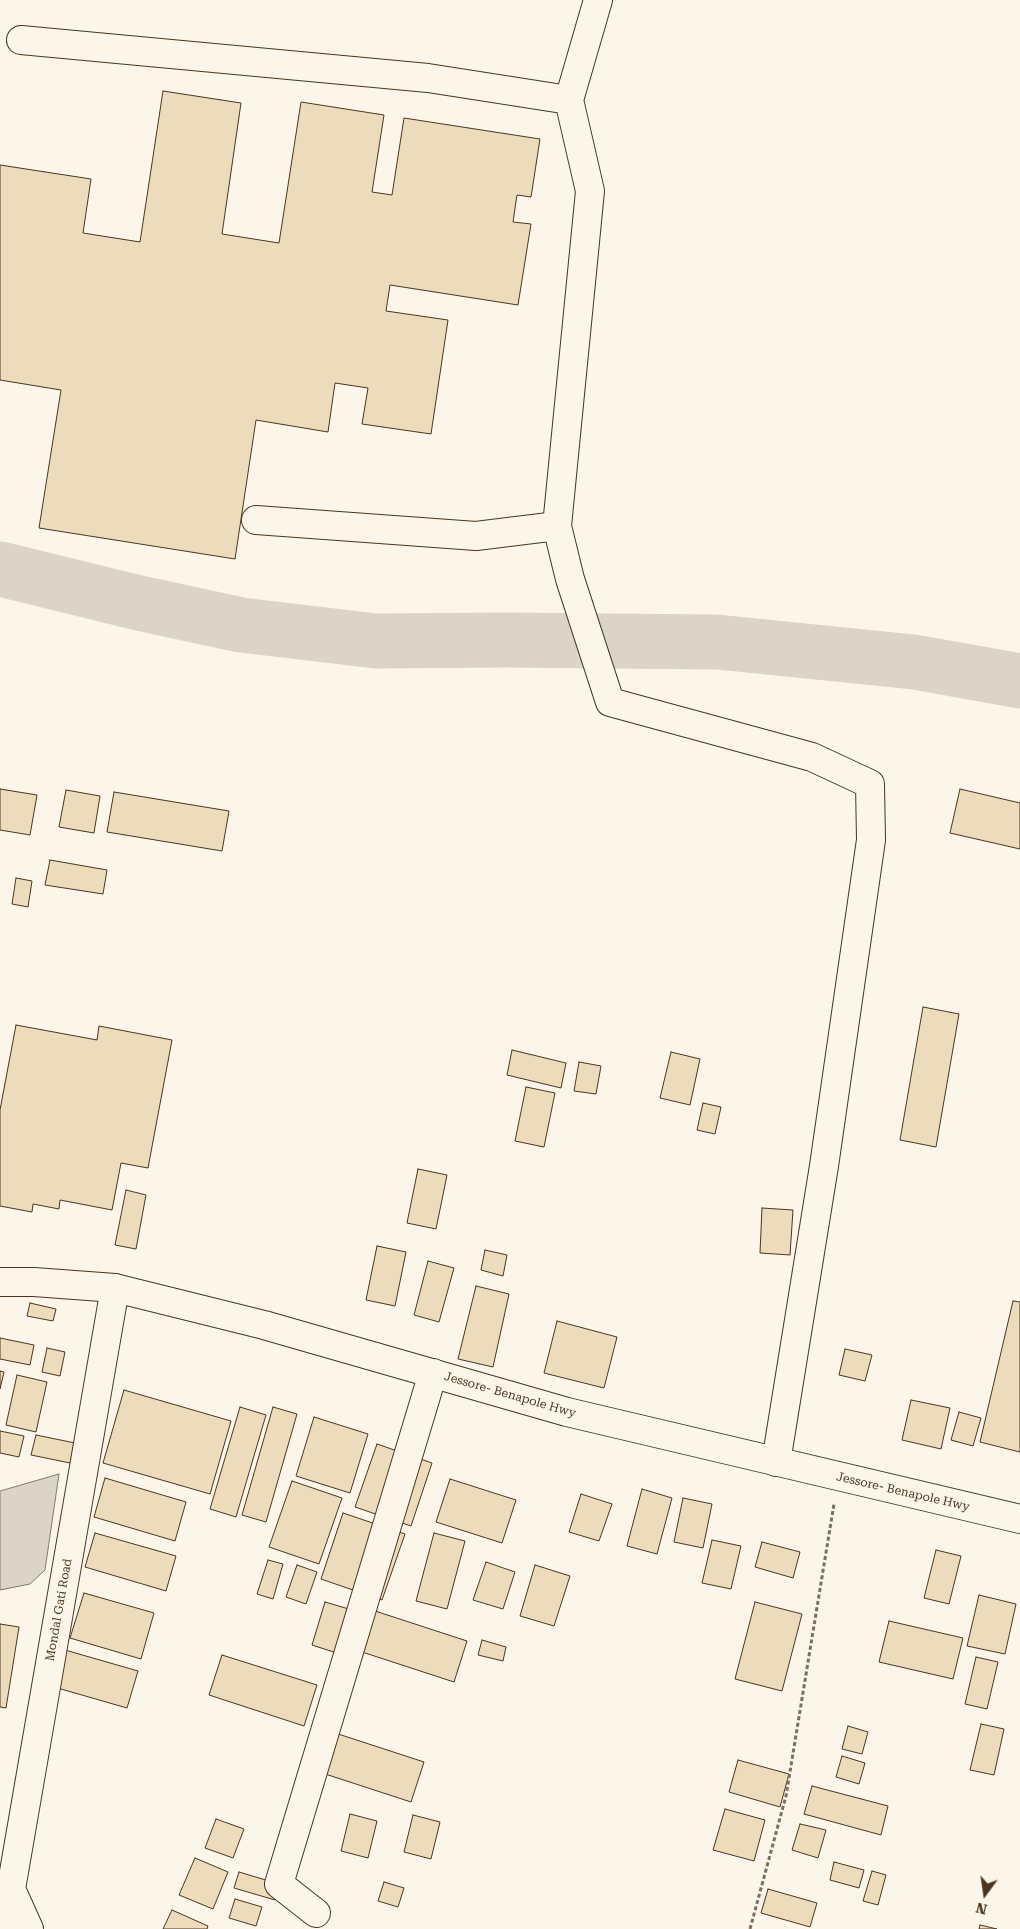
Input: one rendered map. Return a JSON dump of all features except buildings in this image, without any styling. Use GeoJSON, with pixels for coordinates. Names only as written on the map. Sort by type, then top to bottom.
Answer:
{"type":"FeatureCollection","features":[{"type":"Feature","properties":{"kind":"main road"},"geometry":{"type":"LineString","coordinates":[[598,0],[569,100],[590,191],[557,526],[570,579],[610,702],[812,757],[870,784],[870,840],[824,1166],[776,1462]]}},
{"type":"Feature","properties":{"kind":"main road"},"geometry":{"type":"LineString","coordinates":[[21,40],[428,78],[569,100]]}},
{"type":"Feature","properties":{"kind":"main road"},"geometry":{"type":"LineString","coordinates":[[256,520],[476,536],[557,526]]}},
{"type":"Feature","properties":{"kind":"main road","name":"Jessore- Benapole Hwy"},"geometry":{"type":"LineString","coordinates":[[0,1282],[34,1282],[115,1288],[264,1325],[567,1412],[1020,1519]]}},
{"type":"Feature","properties":{"kind":"main road","name":"Mondal Gati Road"},"geometry":{"type":"LineString","coordinates":[[0,1928],[11,1889],[115,1288]]}},
{"type":"Feature","properties":{"kind":"main road"},"geometry":{"type":"LineString","coordinates":[[316,1913],[279,1884],[433,1374]]}},
{"type":"Feature","properties":{"kind":"main road"},"geometry":{"type":"LineString","coordinates":[[11,1889],[29,1929]]}},
{"type":"Feature","properties":{"kind":"path"},"geometry":{"type":"LineString","coordinates":[[750,1929],[786,1796],[839,1476]]}},
{"type":"Feature","properties":{"kind":"shaded area"},"geometry":{"type":"Polygon","coordinates":[[[59,1474],[45,1570],[30,1584],[0,1590],[0,1491],[59,1474]]]}},
{"type":"Feature","properties":{"kind":"waterway"},"geometry":{"type":"LineString","coordinates":[[0,569],[139,603],[241,625],[376,641],[717,642],[914,662],[1020,681]]}}]}
